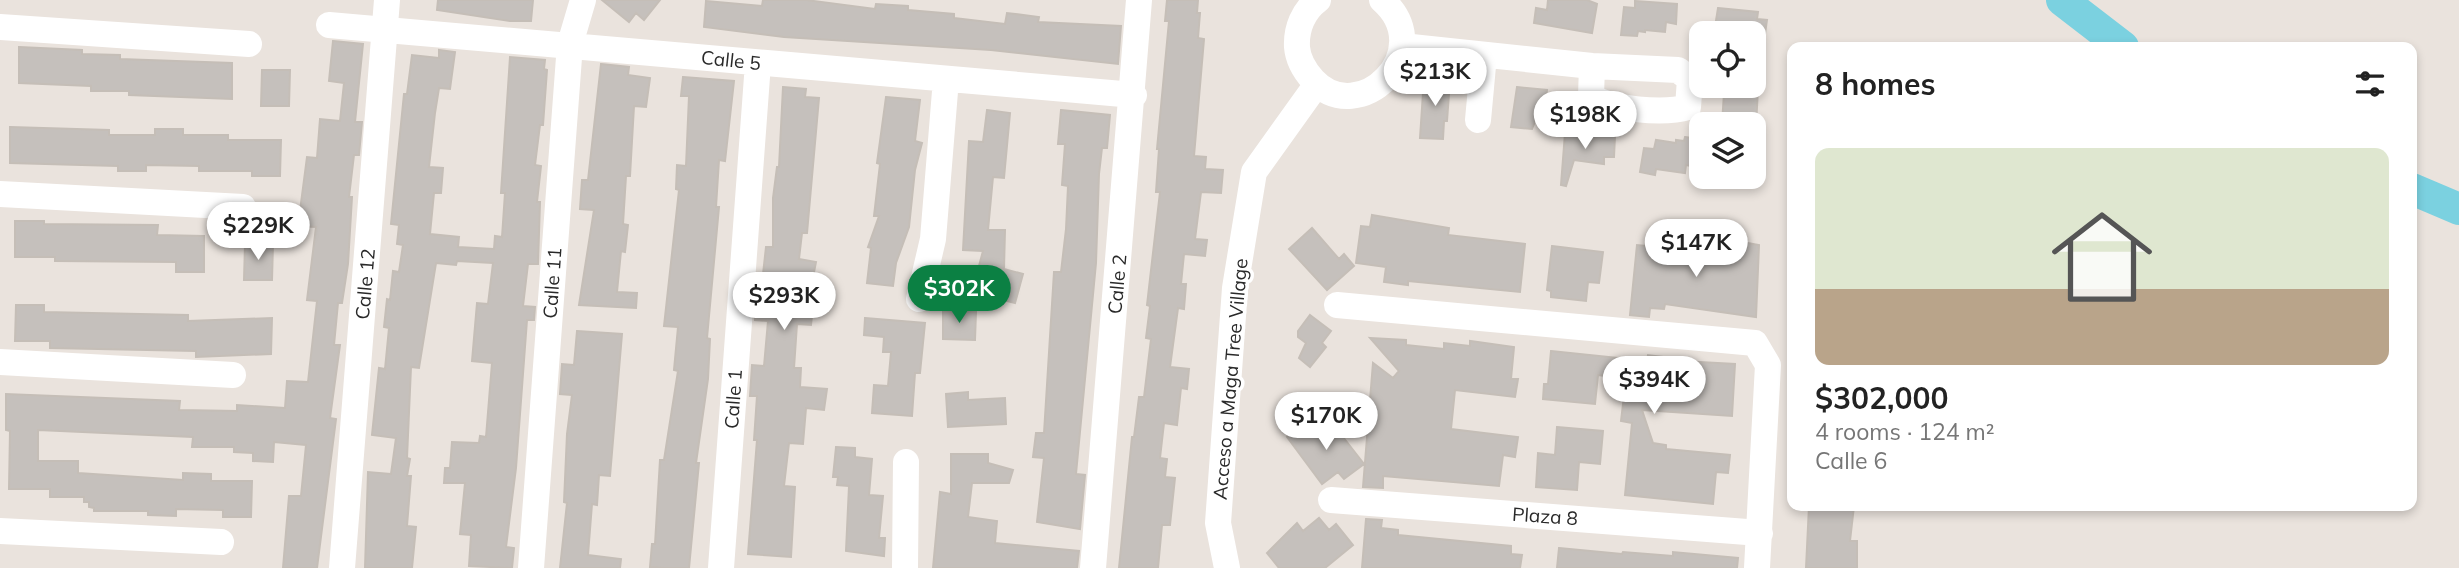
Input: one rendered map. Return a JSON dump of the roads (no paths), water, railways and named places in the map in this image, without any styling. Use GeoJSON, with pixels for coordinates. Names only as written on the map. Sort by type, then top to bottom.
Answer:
{"type":"FeatureCollection","features":[{"type":"Feature","properties":{"kind":"street","name":"Calle 12"},"geometry":{"type":"LineString","coordinates":[[342,568],[387,0]]}},
{"type":"Feature","properties":{"kind":"street","name":"Calle 11"},"geometry":{"type":"LineString","coordinates":[[531,568],[570,44],[583,0]]}},
{"type":"Feature","properties":{"kind":"street","name":"Calle 2"},"geometry":{"type":"LineString","coordinates":[[1093,568],[1139,0]]}},
{"type":"Feature","properties":{"kind":"street"},"geometry":{"type":"LineString","coordinates":[[1318,0],[1302,18],[1297,36],[1301,62],[1317,84],[1347,95],[1363,93],[1390,76],[1398,62],[1402,46],[1397,19],[1390,2]]}},
{"type":"Feature","properties":{"kind":"street","name":"Calle 5"},"geometry":{"type":"LineString","coordinates":[[329,25],[570,44],[1133,96]]}},
{"type":"Feature","properties":{"kind":"street"},"geometry":{"type":"LineString","coordinates":[[0,27],[249,44]]}},
{"type":"Feature","properties":{"kind":"street"},"geometry":{"type":"LineString","coordinates":[[1402,46],[1592,66]]}},
{"type":"Feature","properties":{"kind":"street"},"geometry":{"type":"LineString","coordinates":[[1478,120],[1484,55]]}},
{"type":"Feature","properties":{"kind":"street","name":"Calle 1"},"geometry":{"type":"LineString","coordinates":[[721,568],[758,63]]}},
{"type":"Feature","properties":{"kind":"street"},"geometry":{"type":"LineString","coordinates":[[919,299],[933,239],[946,79]]}},
{"type":"Feature","properties":{"kind":"street","name":"Acceso a Maga Tree Village"},"geometry":{"type":"LineString","coordinates":[[1227,568],[1218,523],[1235,288],[1254,172],[1317,84]]}},
{"type":"Feature","properties":{"kind":"street"},"geometry":{"type":"LineString","coordinates":[[0,194],[243,207]]}},
{"type":"Feature","properties":{"kind":"street"},"geometry":{"type":"LineString","coordinates":[[1336,305],[1755,343],[1768,365],[1757,568]]}},
{"type":"Feature","properties":{"kind":"street"},"geometry":{"type":"LineString","coordinates":[[0,362],[233,376]]}},
{"type":"Feature","properties":{"kind":"street"},"geometry":{"type":"LineString","coordinates":[[905,568],[906,462]]}},
{"type":"Feature","properties":{"kind":"street","name":"Plaza 8"},"geometry":{"type":"LineString","coordinates":[[1331,500],[1760,533]]}},
{"type":"Feature","properties":{"kind":"street"},"geometry":{"type":"LineString","coordinates":[[0,531],[221,542]]}},
{"type":"Feature","properties":{"kind":"waterway"},"geometry":{"type":"LineString","coordinates":[[2062,0],[2117,42]]}},
{"type":"Feature","properties":{"kind":"waterway"},"geometry":{"type":"LineString","coordinates":[[2417,191],[2459,209]]}}]}
